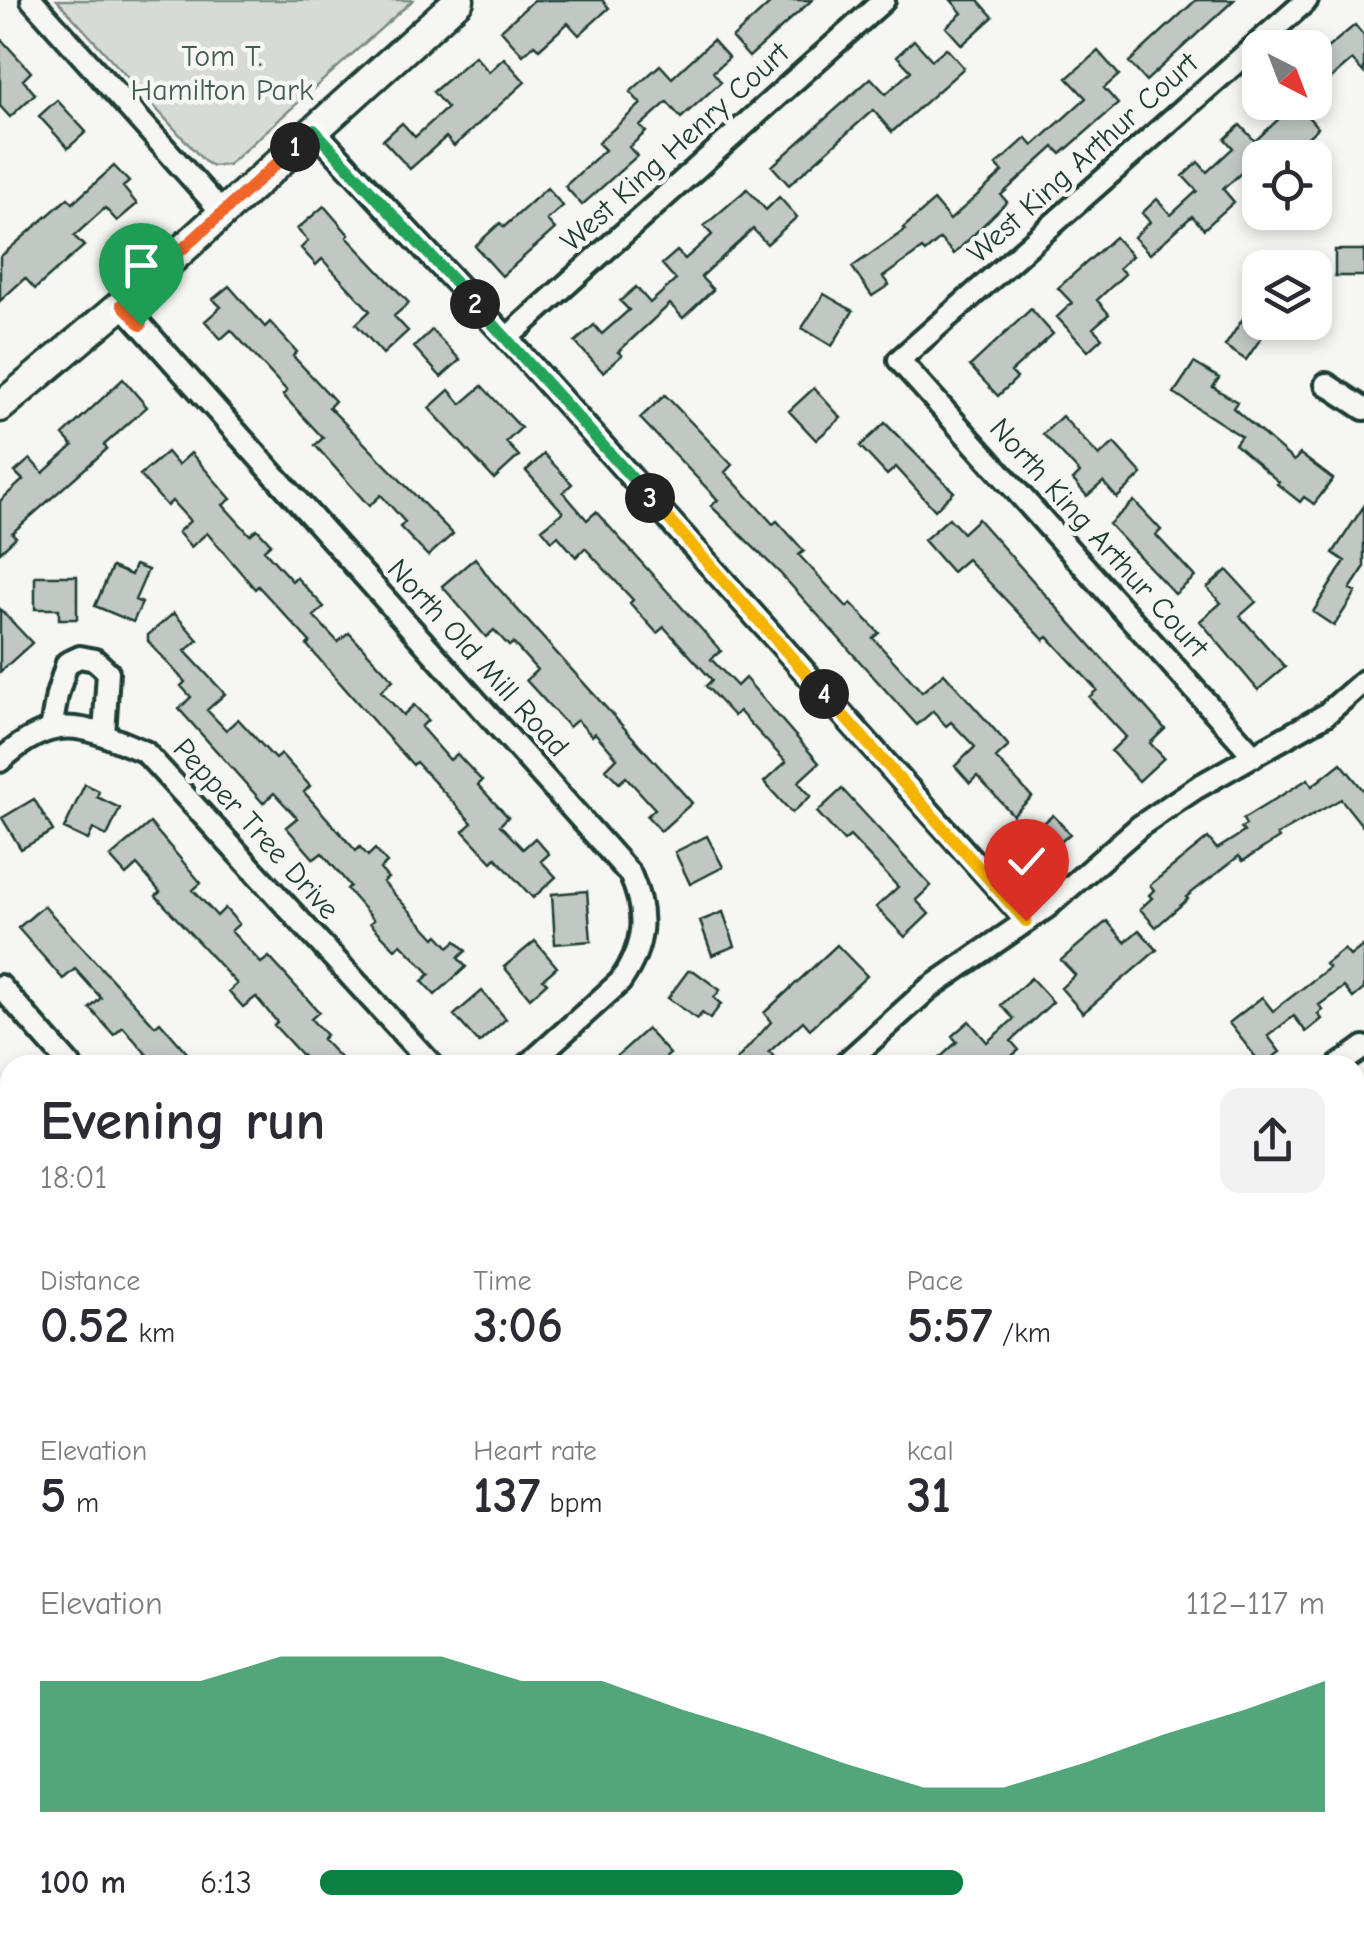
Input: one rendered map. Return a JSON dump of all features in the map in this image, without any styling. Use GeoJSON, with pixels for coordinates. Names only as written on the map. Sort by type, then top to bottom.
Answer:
{"type":"FeatureCollection","features":[{"type":"Feature","properties":{"kind":"street"},"geometry":{"type":"LineString","coordinates":[[32,0],[222,212]]}},
{"type":"Feature","properties":{"kind":"street"},"geometry":{"type":"LineString","coordinates":[[0,407],[122,304],[458,0]]}},
{"type":"Feature","properties":{"kind":"street","name":"West King Henry Court"},"geometry":{"type":"LineString","coordinates":[[506,338],[884,0]]}},
{"type":"Feature","properties":{"kind":"street","name":"West King Arthur Court"},"geometry":{"type":"LineString","coordinates":[[899,360],[1306,0]]}},
{"type":"Feature","properties":{"kind":"street"},"geometry":{"type":"LineString","coordinates":[[314,130],[506,338],[1026,921]]}},
{"type":"Feature","properties":{"kind":"street","name":"North Old Mill Road"},"geometry":{"type":"LineString","coordinates":[[122,304],[630,874],[641,906],[642,934],[630,968],[620,982],[539,1055]]}},
{"type":"Feature","properties":{"kind":"street","name":"North King Arthur Court"},"geometry":{"type":"LineString","coordinates":[[899,360],[1254,756]]}},
{"type":"Feature","properties":{"kind":"street"},"geometry":{"type":"LineString","coordinates":[[1326,384],[1364,409]]}},
{"type":"Feature","properties":{"kind":"street"},"geometry":{"type":"LineString","coordinates":[[0,761],[14,748],[51,729],[56,695],[67,663],[80,657],[95,660],[108,672],[104,735]]}},
{"type":"Feature","properties":{"kind":"street"},"geometry":{"type":"LineString","coordinates":[[855,1055],[910,1005],[1026,921],[1140,826],[1196,788],[1326,716],[1364,681]]}},
{"type":"Feature","properties":{"kind":"street","name":"Pepper Tree Drive"},"geometry":{"type":"LineString","coordinates":[[51,729],[92,728],[145,752],[423,1055]]}},
{"type":"Feature","properties":{"kind":"street"},"geometry":{"type":"LineString","coordinates":[[0,986],[61,1055]]}},
{"type":"Feature","properties":{"kind":"green space","name":"Tom T. Hamilton Park"},"geometry":{"type":"Polygon","coordinates":[[[57,0],[413,0],[228,165],[212,166],[57,0]]]}},
{"type":"Feature","properties":{"kind":"building"},"geometry":{"type":"Polygon","coordinates":[[[534,0],[602,0],[609,8],[579,35],[568,23],[539,49],[534,45],[523,55],[501,30],[534,0]]]}},
{"type":"Feature","properties":{"kind":"building"},"geometry":{"type":"Polygon","coordinates":[[[774,0],[812,0],[749,57],[732,38],[774,0]]]}},
{"type":"Feature","properties":{"kind":"building"},"geometry":{"type":"Polygon","coordinates":[[[951,0],[978,0],[993,17],[962,45],[946,27],[962,13],[951,0]]]}},
{"type":"Feature","properties":{"kind":"building"},"geometry":{"type":"Polygon","coordinates":[[[1196,0],[1234,0],[1146,81],[1129,62],[1196,0]]]}},
{"type":"Feature","properties":{"kind":"building"},"geometry":{"type":"Polygon","coordinates":[[[1355,25],[1364,36],[1364,73],[1352,60],[1332,77],[1332,44],[1355,25]]]}},
{"type":"Feature","properties":{"kind":"building"},"geometry":{"type":"Polygon","coordinates":[[[0,38],[31,72],[23,80],[35,94],[10,117],[0,106],[0,38]]]}},
{"type":"Feature","properties":{"kind":"building"},"geometry":{"type":"Polygon","coordinates":[[[713,40],[729,58],[713,72],[721,82],[681,118],[667,102],[640,126],[646,132],[629,147],[637,156],[582,205],[565,186],[605,150],[598,143],[641,104],[630,92],[660,65],[672,78],[713,40]]]}},
{"type":"Feature","properties":{"kind":"building"},"geometry":{"type":"Polygon","coordinates":[[[914,40],[932,60],[946,48],[964,68],[892,132],[873,110],[789,185],[772,166],[871,78],[886,94],[911,71],[897,56],[914,40]]]}},
{"type":"Feature","properties":{"kind":"building"},"geometry":{"type":"Polygon","coordinates":[[[1098,51],[1119,75],[1104,88],[1118,104],[1061,154],[1054,147],[1001,195],[1007,202],[954,254],[940,239],[883,277],[889,285],[872,296],[852,267],[905,230],[934,201],[950,220],[1003,172],[996,165],[1026,138],[1033,146],[1086,98],[1067,78],[1098,51]]]}},
{"type":"Feature","properties":{"kind":"building"},"geometry":{"type":"Polygon","coordinates":[[[475,56],[489,72],[504,58],[525,82],[454,146],[446,137],[410,169],[383,140],[402,123],[415,137],[447,108],[433,92],[475,56]]]}},
{"type":"Feature","properties":{"kind":"building"},"geometry":{"type":"Polygon","coordinates":[[[57,100],[86,132],[68,148],[39,116],[57,100]]]}},
{"type":"Feature","properties":{"kind":"building"},"geometry":{"type":"Polygon","coordinates":[[[1278,120],[1311,120],[1318,128],[1305,140],[1256,140],[1278,120]]]}},
{"type":"Feature","properties":{"kind":"building"},"geometry":{"type":"Polygon","coordinates":[[[1240,125],[1254,140],[1242,140],[1242,172],[1223,189],[1234,202],[1204,229],[1192,216],[1150,254],[1134,237],[1150,222],[1142,213],[1157,199],[1171,215],[1197,191],[1183,176],[1198,162],[1207,172],[1233,148],[1225,139],[1240,125]]]}},
{"type":"Feature","properties":{"kind":"building"},"geometry":{"type":"Polygon","coordinates":[[[114,166],[129,182],[123,187],[137,204],[117,221],[105,208],[74,236],[84,246],[35,289],[25,278],[0,301],[0,257],[68,198],[73,203],[114,166]]]}},
{"type":"Feature","properties":{"kind":"building"},"geometry":{"type":"Polygon","coordinates":[[[547,188],[563,206],[547,220],[555,229],[502,276],[475,246],[500,223],[504,227],[547,188]]]}},
{"type":"Feature","properties":{"kind":"building"},"geometry":{"type":"Polygon","coordinates":[[[747,189],[766,210],[779,197],[797,217],[767,244],[753,229],[701,277],[713,290],[683,318],[670,304],[618,352],[622,355],[603,372],[575,342],[594,325],[602,334],[629,310],[620,301],[636,287],[650,303],[676,280],[662,264],[677,251],[685,259],[712,235],[704,226],[747,189]]]}},
{"type":"Feature","properties":{"kind":"building"},"geometry":{"type":"Polygon","coordinates":[[[324,206],[347,237],[409,303],[394,316],[408,331],[383,354],[356,324],[370,311],[322,259],[316,265],[301,248],[308,241],[297,229],[324,206]]]}},
{"type":"Feature","properties":{"kind":"building"},"geometry":{"type":"Polygon","coordinates":[[[1115,237],[1132,256],[1119,268],[1125,274],[1097,300],[1109,314],[1093,328],[1102,338],[1088,351],[1057,317],[1072,303],[1058,288],[1115,237]]]}},
{"type":"Feature","properties":{"kind":"building"},"geometry":{"type":"Polygon","coordinates":[[[1335,250],[1364,250],[1364,276],[1335,276],[1335,250]]]}},
{"type":"Feature","properties":{"kind":"building"},"geometry":{"type":"Polygon","coordinates":[[[229,286],[265,327],[270,322],[297,352],[293,356],[335,401],[329,407],[453,534],[428,556],[400,527],[405,522],[381,495],[369,506],[315,445],[323,438],[283,395],[287,391],[231,330],[221,339],[205,321],[221,307],[213,299],[229,286]]]}},
{"type":"Feature","properties":{"kind":"building"},"geometry":{"type":"Polygon","coordinates":[[[824,294],[853,311],[832,346],[802,328],[824,294]]]}},
{"type":"Feature","properties":{"kind":"building"},"geometry":{"type":"Polygon","coordinates":[[[1031,309],[1053,334],[1011,372],[1017,378],[998,396],[970,366],[1031,309]]]}},
{"type":"Feature","properties":{"kind":"building"},"geometry":{"type":"Polygon","coordinates":[[[1242,320],[1242,340],[1260,340],[1246,360],[1225,346],[1242,320]]]}},
{"type":"Feature","properties":{"kind":"building"},"geometry":{"type":"Polygon","coordinates":[[[432,330],[460,360],[441,377],[414,347],[432,330]]]}},
{"type":"Feature","properties":{"kind":"building"},"geometry":{"type":"Polygon","coordinates":[[[1194,363],[1219,378],[1213,387],[1237,402],[1233,408],[1294,461],[1300,454],[1333,479],[1314,504],[1304,497],[1300,502],[1277,484],[1235,444],[1241,436],[1174,393],[1194,363]]]}},
{"type":"Feature","properties":{"kind":"building"},"geometry":{"type":"Polygon","coordinates":[[[123,379],[147,407],[104,445],[107,449],[12,533],[16,537],[0,552],[0,501],[23,480],[15,472],[30,459],[43,473],[73,446],[63,435],[123,379]]]}},
{"type":"Feature","properties":{"kind":"building"},"geometry":{"type":"Polygon","coordinates":[[[482,386],[521,428],[506,442],[519,456],[494,479],[429,408],[449,390],[461,404],[482,386]]]}},
{"type":"Feature","properties":{"kind":"building"},"geometry":{"type":"Polygon","coordinates":[[[814,388],[841,418],[816,440],[789,411],[814,388]]]}},
{"type":"Feature","properties":{"kind":"building"},"geometry":{"type":"Polygon","coordinates":[[[665,395],[732,465],[725,472],[804,551],[799,555],[847,607],[851,603],[879,633],[873,638],[922,692],[944,673],[1009,746],[996,758],[1032,797],[1013,815],[977,776],[970,783],[955,766],[975,747],[951,722],[946,726],[933,711],[917,725],[780,573],[711,506],[718,500],[640,418],[665,395]]]}},
{"type":"Feature","properties":{"kind":"building"},"geometry":{"type":"Polygon","coordinates":[[[1062,416],[1099,456],[1114,443],[1142,474],[1117,498],[1103,482],[1087,496],[1073,480],[1080,473],[1043,434],[1062,416]]]}},
{"type":"Feature","properties":{"kind":"building"},"geometry":{"type":"Polygon","coordinates":[[[885,423],[954,492],[935,510],[896,467],[887,475],[860,446],[885,423]]]}},
{"type":"Feature","properties":{"kind":"building"},"geometry":{"type":"Polygon","coordinates":[[[167,452],[178,465],[191,453],[231,499],[223,505],[250,535],[257,529],[271,544],[264,550],[292,581],[296,577],[324,607],[314,616],[338,642],[349,633],[393,680],[381,691],[403,715],[414,705],[428,720],[421,727],[450,760],[457,754],[482,781],[478,785],[508,817],[500,825],[523,849],[535,838],[549,854],[541,861],[556,877],[533,898],[496,858],[492,862],[463,831],[472,823],[416,762],[413,765],[307,645],[310,642],[258,586],[255,589],[207,533],[191,547],[178,532],[190,521],[172,501],[167,506],[140,475],[167,452]]]}},
{"type":"Feature","properties":{"kind":"building"},"geometry":{"type":"Polygon","coordinates":[[[544,454],[572,484],[563,492],[587,520],[596,512],[721,651],[711,659],[737,686],[745,678],[819,763],[798,782],[811,796],[792,813],[764,782],[786,762],[739,711],[734,716],[706,686],[712,680],[664,627],[657,633],[630,603],[633,600],[585,548],[576,557],[558,536],[552,541],[542,529],[563,512],[526,471],[544,454]]]}},
{"type":"Feature","properties":{"kind":"building"},"geometry":{"type":"Polygon","coordinates":[[[1134,501],[1161,530],[1156,535],[1195,577],[1175,594],[1109,524],[1134,501]]]}},
{"type":"Feature","properties":{"kind":"building"},"geometry":{"type":"Polygon","coordinates":[[[1364,506],[1364,568],[1350,589],[1356,592],[1334,626],[1313,612],[1345,561],[1333,553],[1364,506]]]}},
{"type":"Feature","properties":{"kind":"building"},"geometry":{"type":"Polygon","coordinates":[[[949,518],[963,533],[978,519],[1165,729],[1150,743],[1164,758],[1139,781],[1111,751],[1126,737],[1089,697],[1097,690],[967,559],[952,572],[924,540],[949,518]]]}},
{"type":"Feature","properties":{"kind":"building"},"geometry":{"type":"Polygon","coordinates":[[[475,558],[692,803],[661,831],[647,816],[655,809],[626,777],[619,783],[606,769],[617,758],[595,733],[592,736],[577,720],[569,727],[526,680],[537,670],[513,643],[509,646],[494,630],[486,637],[442,586],[475,558]]]}},
{"type":"Feature","properties":{"kind":"building"},"geometry":{"type":"Polygon","coordinates":[[[135,565],[148,570],[135,600],[142,603],[133,622],[95,606],[112,567],[131,575],[135,565]]]}},
{"type":"Feature","properties":{"kind":"building"},"geometry":{"type":"Polygon","coordinates":[[[1227,570],[1256,602],[1240,616],[1285,667],[1258,690],[1200,621],[1221,603],[1207,588],[1227,570]]]}},
{"type":"Feature","properties":{"kind":"building"},"geometry":{"type":"Polygon","coordinates":[[[35,576],[77,576],[77,619],[59,619],[59,609],[35,609],[35,576]]]}},
{"type":"Feature","properties":{"kind":"building"},"geometry":{"type":"Polygon","coordinates":[[[0,609],[32,643],[0,672],[0,609]]]}},
{"type":"Feature","properties":{"kind":"building"},"geometry":{"type":"Polygon","coordinates":[[[174,613],[198,640],[185,651],[225,694],[207,710],[226,730],[238,719],[275,759],[281,754],[310,786],[304,792],[356,851],[360,847],[368,856],[375,849],[387,863],[380,869],[388,878],[383,882],[435,938],[438,935],[449,947],[456,941],[466,951],[458,958],[466,967],[435,995],[422,981],[430,974],[401,944],[395,949],[370,923],[374,920],[322,853],[314,859],[286,827],[297,818],[274,793],[263,803],[179,709],[191,697],[181,686],[185,682],[148,641],[148,635],[174,613]]]}},
{"type":"Feature","properties":{"kind":"building"},"geometry":{"type":"Polygon","coordinates":[[[1341,763],[1364,791],[1364,828],[1341,799],[1277,835],[1279,838],[1243,861],[1239,856],[1186,897],[1156,927],[1140,909],[1152,898],[1149,895],[1154,890],[1150,885],[1208,838],[1217,849],[1244,832],[1243,819],[1308,779],[1312,786],[1341,763]]]}},
{"type":"Feature","properties":{"kind":"building"},"geometry":{"type":"Polygon","coordinates":[[[85,784],[99,791],[97,797],[120,808],[107,836],[93,829],[88,840],[64,829],[85,784]]]}},
{"type":"Feature","properties":{"kind":"building"},"geometry":{"type":"Polygon","coordinates":[[[842,789],[931,886],[916,900],[929,914],[905,937],[876,907],[898,887],[850,836],[844,841],[817,812],[842,789]]]}},
{"type":"Feature","properties":{"kind":"building"},"geometry":{"type":"Polygon","coordinates":[[[34,799],[53,831],[21,849],[2,818],[34,799]]]}},
{"type":"Feature","properties":{"kind":"building"},"geometry":{"type":"Polygon","coordinates":[[[1053,815],[1070,834],[1043,857],[1026,838],[1053,815]]]}},
{"type":"Feature","properties":{"kind":"building"},"geometry":{"type":"Polygon","coordinates":[[[150,823],[201,883],[193,890],[217,916],[225,908],[239,924],[231,931],[261,963],[269,957],[319,1012],[311,1019],[337,1055],[302,1055],[274,1025],[277,1022],[256,997],[243,1007],[229,991],[237,984],[156,896],[160,892],[137,865],[126,875],[110,857],[150,823]]]}},
{"type":"Feature","properties":{"kind":"building"},"geometry":{"type":"Polygon","coordinates":[[[707,836],[723,867],[690,884],[675,852],[707,836]]]}},
{"type":"Feature","properties":{"kind":"building"},"geometry":{"type":"Polygon","coordinates":[[[587,891],[591,941],[555,944],[552,894],[587,891]]]}},
{"type":"Feature","properties":{"kind":"building"},"geometry":{"type":"Polygon","coordinates":[[[44,906],[155,1026],[160,1022],[187,1053],[147,1055],[123,1027],[114,1035],[90,1008],[101,998],[75,969],[63,979],[18,928],[44,906]]]}},
{"type":"Feature","properties":{"kind":"building"},"geometry":{"type":"Polygon","coordinates":[[[723,912],[735,946],[712,955],[700,921],[723,912]]]}},
{"type":"Feature","properties":{"kind":"building"},"geometry":{"type":"Polygon","coordinates":[[[1107,921],[1125,942],[1139,930],[1157,950],[1083,1013],[1061,988],[1075,975],[1061,960],[1107,921]]]}},
{"type":"Feature","properties":{"kind":"building"},"geometry":{"type":"Polygon","coordinates":[[[535,941],[557,967],[530,998],[504,967],[535,941]]]}},
{"type":"Feature","properties":{"kind":"building"},"geometry":{"type":"Polygon","coordinates":[[[837,945],[867,976],[810,1029],[803,1021],[769,1052],[772,1055],[741,1055],[771,1022],[764,1013],[837,945]]]}},
{"type":"Feature","properties":{"kind":"building"},"geometry":{"type":"Polygon","coordinates":[[[1364,945],[1364,989],[1353,998],[1344,987],[1319,1005],[1322,1019],[1306,1032],[1294,1016],[1268,1036],[1280,1052],[1276,1055],[1254,1055],[1229,1023],[1262,997],[1273,1011],[1329,968],[1325,964],[1344,949],[1350,956],[1364,945]]]}},
{"type":"Feature","properties":{"kind":"building"},"geometry":{"type":"Polygon","coordinates":[[[688,971],[694,971],[720,990],[714,998],[721,1004],[710,1019],[702,1013],[697,1019],[668,998],[688,971]]]}},
{"type":"Feature","properties":{"kind":"building"},"geometry":{"type":"Polygon","coordinates":[[[1031,978],[1053,1002],[1011,1041],[1019,1050],[1013,1055],[943,1055],[957,1042],[952,1036],[969,1021],[987,1042],[1014,1019],[1001,1005],[1031,978]]]}},
{"type":"Feature","properties":{"kind":"building"},"geometry":{"type":"Polygon","coordinates":[[[482,991],[506,1019],[479,1043],[454,1015],[482,991]]]}},
{"type":"Feature","properties":{"kind":"building"},"geometry":{"type":"Polygon","coordinates":[[[647,1029],[670,1054],[669,1055],[618,1055],[647,1029]]]}},
{"type":"Feature","properties":{"kind":"route"},"geometry":{"type":"LineString","coordinates":[[141,325],[122,304],[314,130],[506,338],[1026,921]]}}]}
